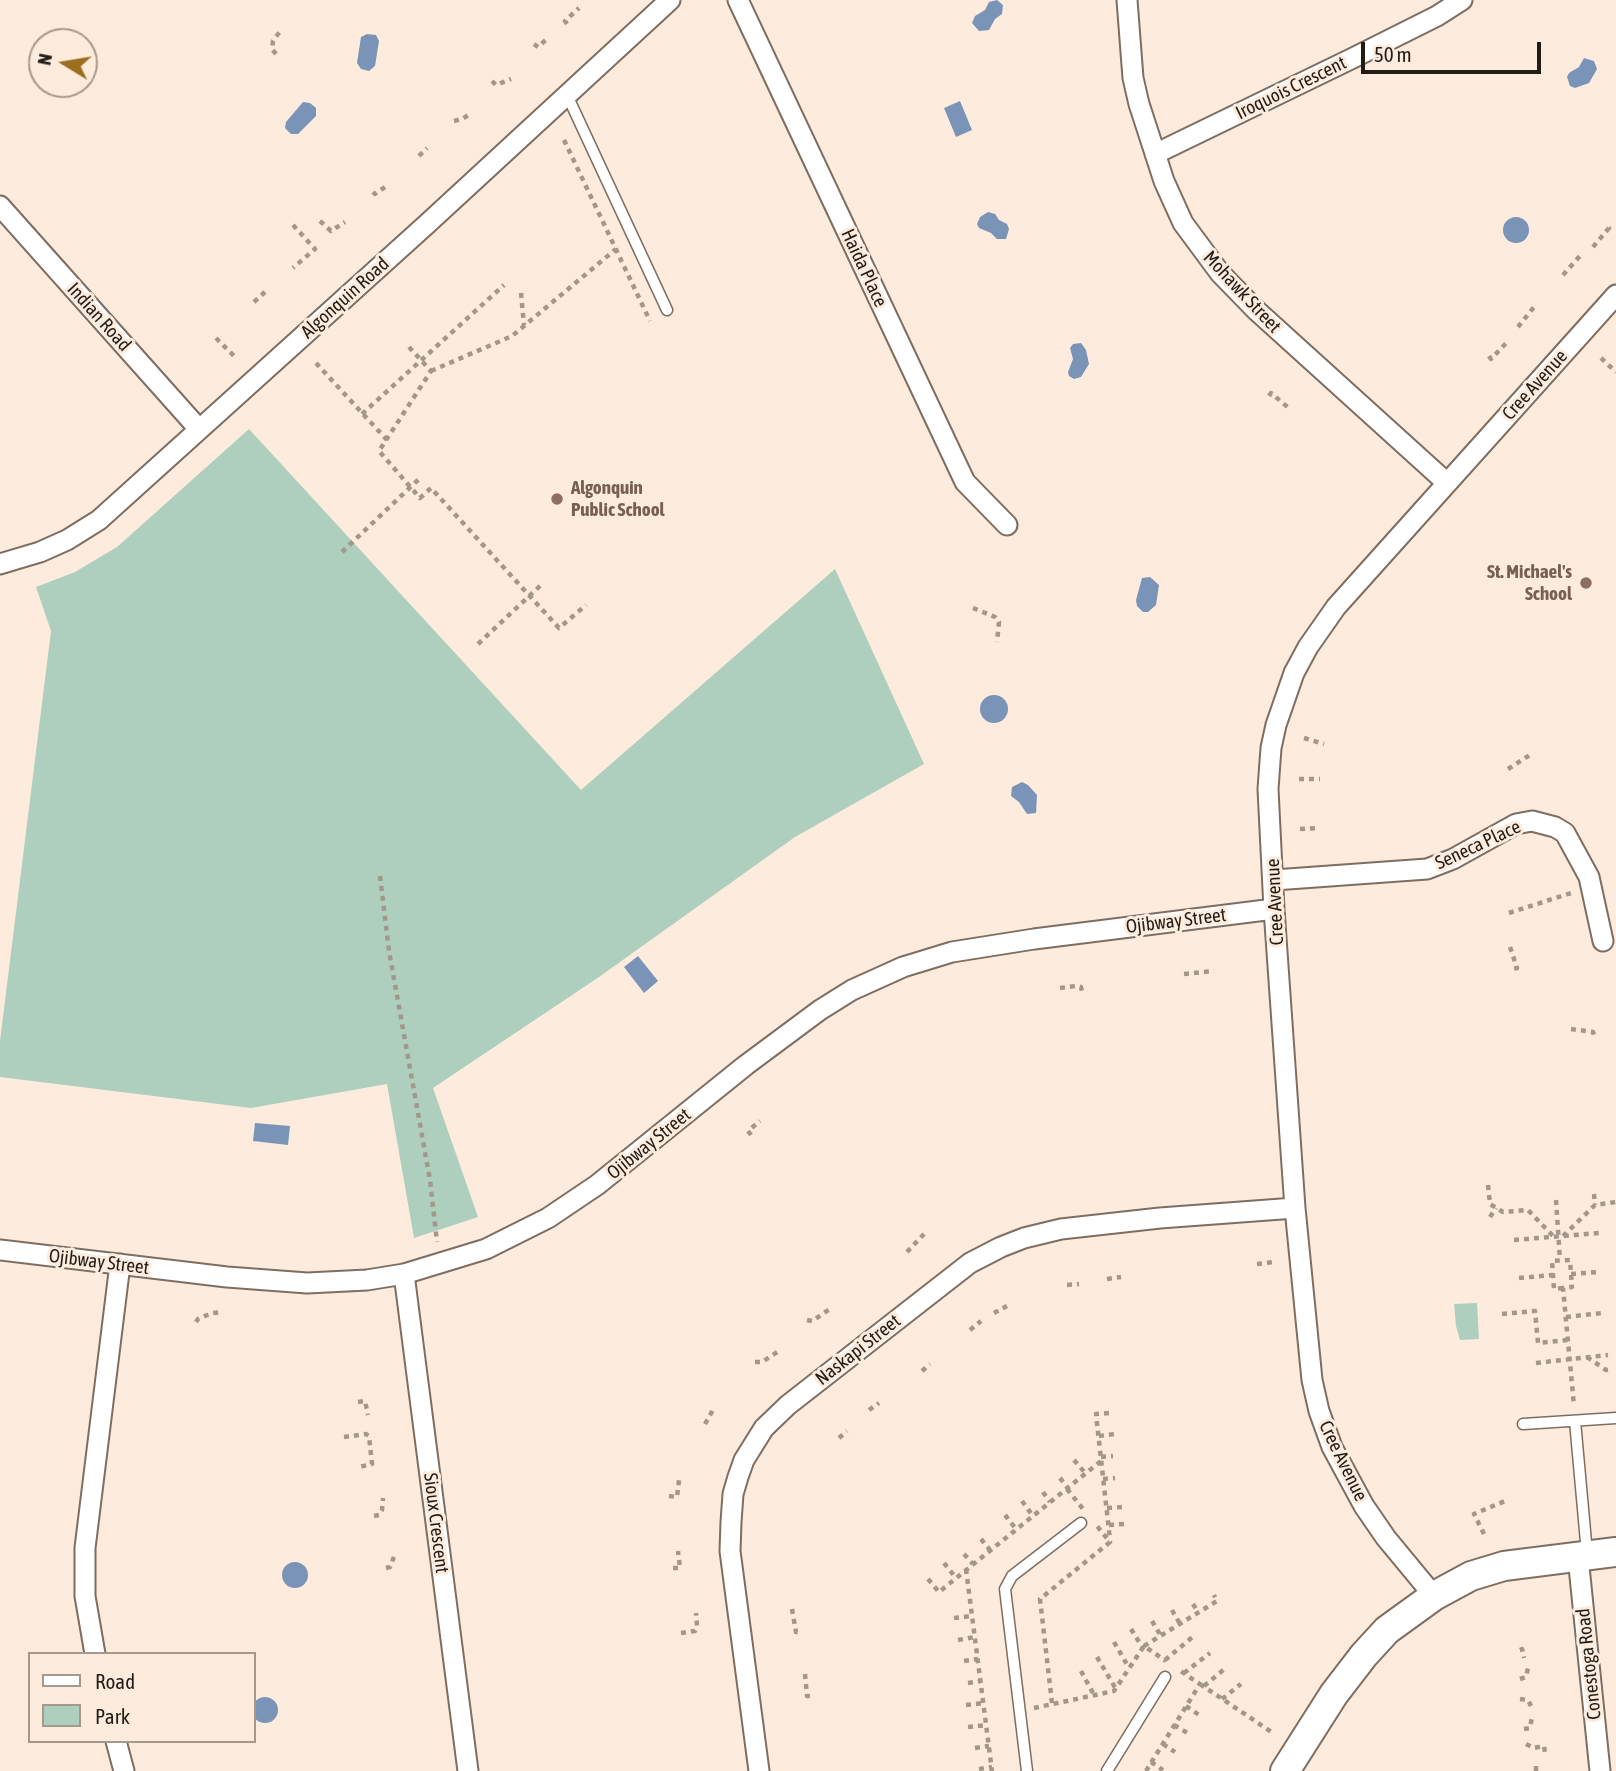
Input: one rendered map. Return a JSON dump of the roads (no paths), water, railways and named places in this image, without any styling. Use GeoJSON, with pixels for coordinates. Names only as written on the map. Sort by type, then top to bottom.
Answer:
{"type":"FeatureCollection","features":[{"type":"Feature","properties":{"kind":"main road"},"geometry":{"type":"LineString","coordinates":[[1285,1771],[1334,1694],[1364,1655],[1387,1630],[1434,1596],[1471,1576],[1491,1570],[1616,1552]]}},
{"type":"Feature","properties":{"kind":"street","name":"Algonquin Road"},"geometry":{"type":"LineString","coordinates":[[0,564],[40,552],[99,520],[670,0]]}},
{"type":"Feature","properties":{"kind":"street","name":"Haida Place"},"geometry":{"type":"LineString","coordinates":[[738,0],[965,482],[1007,525]]}},
{"type":"Feature","properties":{"kind":"street","name":"Mohawk Street"},"geometry":{"type":"LineString","coordinates":[[1127,0],[1135,90],[1155,154],[1183,223],[1220,273],[1290,342],[1447,483]]}},
{"type":"Feature","properties":{"kind":"street","name":"Iroquois Crescent"},"geometry":{"type":"LineString","coordinates":[[1155,154],[1437,16],[1462,0]]}},
{"type":"Feature","properties":{"kind":"street","name":"Indian Road"},"geometry":{"type":"LineString","coordinates":[[0,206],[198,428]]}},
{"type":"Feature","properties":{"kind":"street","name":"Cree Avenue"},"geometry":{"type":"LineString","coordinates":[[1434,1596],[1371,1517],[1332,1447],[1312,1380],[1295,1208],[1274,909],[1269,769],[1276,725],[1294,673],[1308,646],[1336,607],[1616,295]]}},
{"type":"Feature","properties":{"kind":"street","name":"Seneca Place"},"geometry":{"type":"LineString","coordinates":[[1273,880],[1427,869],[1453,859],[1516,824],[1532,821],[1555,827],[1564,833],[1589,877],[1603,941]]}},
{"type":"Feature","properties":{"kind":"street","name":"Ojibway Street"},"geometry":{"type":"LineString","coordinates":[[0,1250],[248,1279],[307,1283],[367,1280],[404,1274],[486,1249],[548,1218],[597,1185],[746,1065],[820,1010],[852,990],[895,970],[928,958],[1003,943],[1168,920],[1274,909]]}},
{"type":"Feature","properties":{"kind":"street","name":"Naskapi Street"},"geometry":{"type":"LineString","coordinates":[[759,1771],[730,1544],[733,1494],[738,1477],[744,1460],[765,1428],[788,1405],[937,1289],[981,1256],[1001,1247],[1055,1230],[1160,1218],[1295,1208]]}},
{"type":"Feature","properties":{"kind":"street"},"geometry":{"type":"LineString","coordinates":[[94,1652],[85,1596],[85,1548],[120,1264]]}},
{"type":"Feature","properties":{"kind":"street","name":"Sioux Crescent"},"geometry":{"type":"LineString","coordinates":[[404,1274],[468,1771]]}},
{"type":"Feature","properties":{"kind":"street","name":"Conestoga Road"},"geometry":{"type":"LineString","coordinates":[[1583,1556],[1601,1771]]}},
{"type":"Feature","properties":{"kind":"street"},"geometry":{"type":"LineString","coordinates":[[117,1743],[124,1771]]}},
{"type":"Feature","properties":{"kind":"lane"},"geometry":{"type":"LineString","coordinates":[[566,95],[667,310]]}},
{"type":"Feature","properties":{"kind":"lane"},"geometry":{"type":"LineString","coordinates":[[1523,1424],[1616,1418]]}},
{"type":"Feature","properties":{"kind":"lane"},"geometry":{"type":"LineString","coordinates":[[1575,1421],[1583,1556]]}},
{"type":"Feature","properties":{"kind":"lane"},"geometry":{"type":"LineString","coordinates":[[1027,1771],[1005,1589],[1012,1576],[1081,1523]]}},
{"type":"Feature","properties":{"kind":"lane"},"geometry":{"type":"LineString","coordinates":[[1107,1771],[1165,1677]]}},
{"type":"Feature","properties":{"kind":"water"},"geometry":{"type":"Polygon","coordinates":[[[997,0],[1003,5],[1002,14],[995,19],[989,30],[979,31],[972,23],[975,16],[985,10],[989,2],[997,0]]]}},
{"type":"Feature","properties":{"kind":"water"},"geometry":{"type":"Polygon","coordinates":[[[367,34],[376,35],[379,41],[375,66],[369,71],[361,69],[357,63],[361,37],[367,34]]]}},
{"type":"Feature","properties":{"kind":"water"},"geometry":{"type":"Polygon","coordinates":[[[1584,58],[1594,61],[1597,69],[1589,83],[1575,88],[1570,86],[1567,77],[1579,67],[1584,58]]]}},
{"type":"Feature","properties":{"kind":"water"},"geometry":{"type":"Polygon","coordinates":[[[960,101],[972,130],[956,137],[944,108],[960,101]]]}},
{"type":"Feature","properties":{"kind":"water"},"geometry":{"type":"Polygon","coordinates":[[[303,102],[316,108],[316,116],[298,134],[291,134],[285,128],[286,122],[303,102]]]}},
{"type":"Feature","properties":{"kind":"water"},"geometry":{"type":"Polygon","coordinates":[[[988,212],[1007,224],[1009,229],[1006,239],[997,239],[979,228],[977,224],[980,217],[988,212]]]}},
{"type":"Feature","properties":{"kind":"water"},"geometry":{"type":"Polygon","coordinates":[[[1516,217],[1525,221],[1529,230],[1525,239],[1516,243],[1507,239],[1503,230],[1507,221],[1516,217]]]}},
{"type":"Feature","properties":{"kind":"water"},"geometry":{"type":"Polygon","coordinates":[[[1081,343],[1086,350],[1089,364],[1081,377],[1074,379],[1068,372],[1073,359],[1070,348],[1073,344],[1081,343]]]}},
{"type":"Feature","properties":{"kind":"water"},"geometry":{"type":"Polygon","coordinates":[[[1150,577],[1159,585],[1156,605],[1148,612],[1143,612],[1137,606],[1136,600],[1142,578],[1150,577]]]}},
{"type":"Feature","properties":{"kind":"water"},"geometry":{"type":"Polygon","coordinates":[[[994,695],[1004,699],[1008,709],[1004,719],[994,723],[984,719],[980,709],[984,699],[994,695]]]}},
{"type":"Feature","properties":{"kind":"water"},"geometry":{"type":"Polygon","coordinates":[[[1022,782],[1037,795],[1036,813],[1027,814],[1011,796],[1012,787],[1022,782]]]}},
{"type":"Feature","properties":{"kind":"water"},"geometry":{"type":"Polygon","coordinates":[[[638,956],[658,981],[644,993],[624,967],[638,956]]]}},
{"type":"Feature","properties":{"kind":"water"},"geometry":{"type":"Polygon","coordinates":[[[255,1123],[290,1126],[288,1145],[253,1141],[255,1123]]]}},
{"type":"Feature","properties":{"kind":"water"},"geometry":{"type":"Polygon","coordinates":[[[295,1562],[304,1566],[308,1575],[304,1584],[295,1588],[286,1584],[282,1575],[286,1566],[295,1562]]]}},
{"type":"Feature","properties":{"kind":"water"},"geometry":{"type":"Polygon","coordinates":[[[260,1698],[270,1698],[277,1705],[277,1715],[270,1722],[256,1719],[256,1701],[260,1698]]]}},
{"type":"Feature","properties":{"kind":"place","name":"Algonquin Public School"},"geometry":{"type":"Point","coordinates":[557,499]}},
{"type":"Feature","properties":{"kind":"place","name":"St. Michael's School"},"geometry":{"type":"Point","coordinates":[1586,583]}}]}
